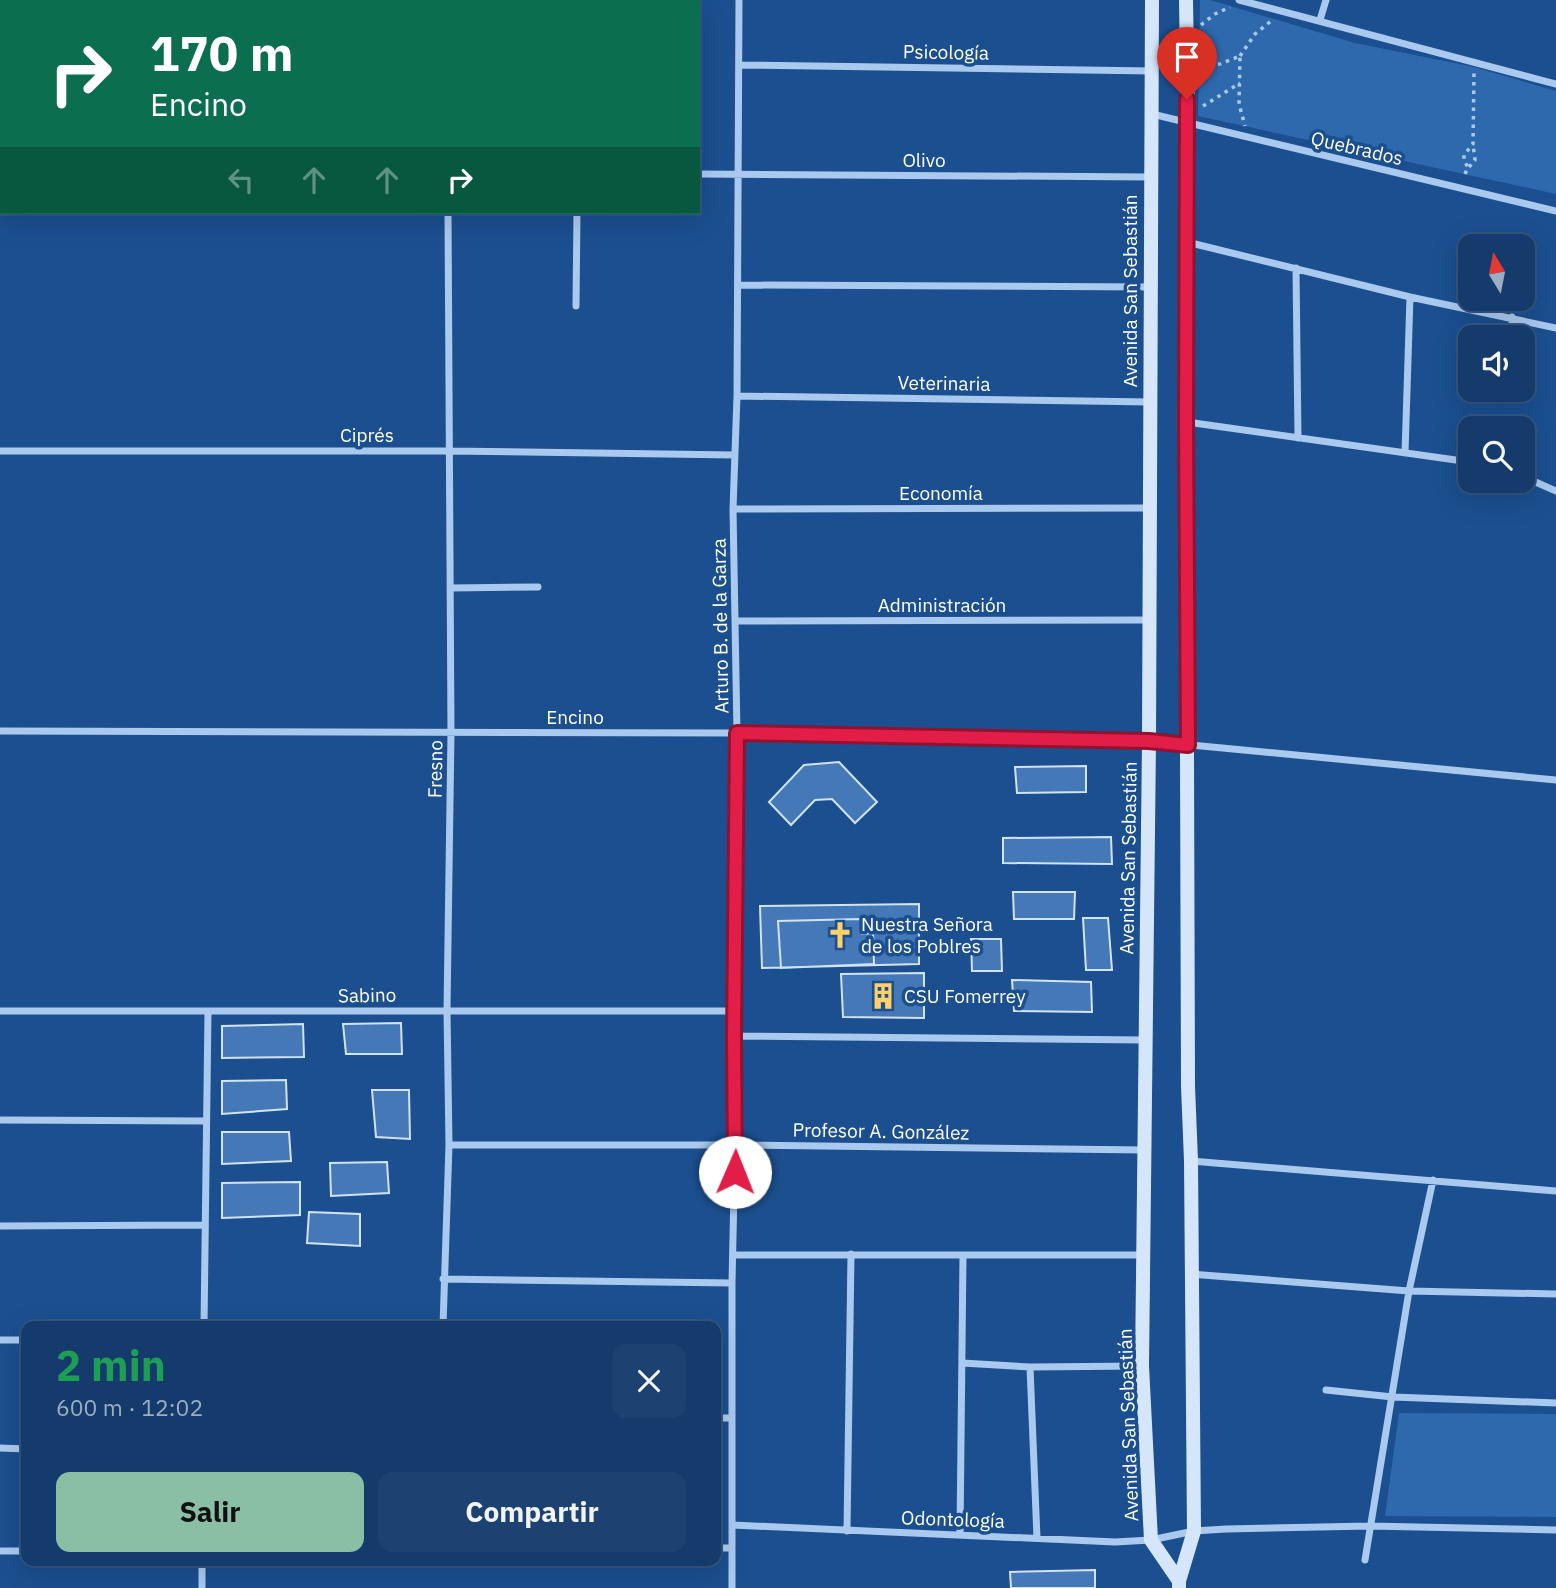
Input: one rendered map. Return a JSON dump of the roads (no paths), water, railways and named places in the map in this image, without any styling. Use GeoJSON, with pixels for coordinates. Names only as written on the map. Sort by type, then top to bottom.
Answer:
{"type":"FeatureCollection","features":[{"type":"Feature","properties":{"kind":"main road","name":"Avenida San Sebastián"},"geometry":{"type":"LineString","coordinates":[[1152,0],[1149,177],[1149,741],[1142,1366],[1151,1540],[1179,1584]]}},
{"type":"Feature","properties":{"kind":"main road","name":"Avenida San Sebastián"},"geometry":{"type":"LineString","coordinates":[[1179,1584],[1194,1531],[1188,1086],[1186,0]]}},
{"type":"Feature","properties":{"kind":"street","name":"Arturo B. de la Garza"},"geometry":{"type":"LineString","coordinates":[[732,1588],[737,733],[733,509],[737,396],[739,0]]}},
{"type":"Feature","properties":{"kind":"street"},"geometry":{"type":"LineString","coordinates":[[1320,20],[1326,0]]}},
{"type":"Feature","properties":{"kind":"street"},"geometry":{"type":"LineString","coordinates":[[1236,3],[1320,20],[1556,84]]}},
{"type":"Feature","properties":{"kind":"street","name":"Psicología"},"geometry":{"type":"LineString","coordinates":[[740,65],[1152,71]]}},
{"type":"Feature","properties":{"kind":"street","name":"Quebrados"},"geometry":{"type":"LineString","coordinates":[[1151,114],[1556,211]]}},
{"type":"Feature","properties":{"kind":"street","name":"Olivo"},"geometry":{"type":"LineString","coordinates":[[700,174],[1149,177]]}},
{"type":"Feature","properties":{"kind":"street","name":"Fresno"},"geometry":{"type":"LineString","coordinates":[[443,1321],[449,1145],[447,1010],[451,733],[448,214]]}},
{"type":"Feature","properties":{"kind":"street"},"geometry":{"type":"LineString","coordinates":[[576,306],[577,214]]}},
{"type":"Feature","properties":{"kind":"street"},"geometry":{"type":"LineString","coordinates":[[1186,242],[1410,297],[1556,328]]}},
{"type":"Feature","properties":{"kind":"street"},"geometry":{"type":"LineString","coordinates":[[1296,268],[1298,438]]}},
{"type":"Feature","properties":{"kind":"street"},"geometry":{"type":"LineString","coordinates":[[738,285],[1149,287]]}},
{"type":"Feature","properties":{"kind":"street"},"geometry":{"type":"LineString","coordinates":[[1405,453],[1410,297]]}},
{"type":"Feature","properties":{"kind":"street"},"geometry":{"type":"LineString","coordinates":[[1512,317],[1512,325]]}},
{"type":"Feature","properties":{"kind":"street","name":"Veterinaria"},"geometry":{"type":"LineString","coordinates":[[737,396],[1150,402]]}},
{"type":"Feature","properties":{"kind":"street"},"geometry":{"type":"LineString","coordinates":[[1186,422],[1458,460]]}},
{"type":"Feature","properties":{"kind":"street","name":"Ciprés"},"geometry":{"type":"LineString","coordinates":[[0,451],[449,451],[735,455]]}},
{"type":"Feature","properties":{"kind":"street"},"geometry":{"type":"LineString","coordinates":[[1535,482],[1556,491]]}},
{"type":"Feature","properties":{"kind":"street","name":"Economía"},"geometry":{"type":"LineString","coordinates":[[733,509],[1149,508]]}},
{"type":"Feature","properties":{"kind":"street"},"geometry":{"type":"LineString","coordinates":[[451,588],[538,587]]}},
{"type":"Feature","properties":{"kind":"street","name":"Administración"},"geometry":{"type":"LineString","coordinates":[[736,621],[1148,620]]}},
{"type":"Feature","properties":{"kind":"street","name":"Encino"},"geometry":{"type":"LineString","coordinates":[[0,731],[737,733],[1149,741],[1556,780]]}},
{"type":"Feature","properties":{"kind":"street","name":"Sabino"},"geometry":{"type":"LineString","coordinates":[[0,1011],[734,1011]]}},
{"type":"Feature","properties":{"kind":"street"},"geometry":{"type":"LineString","coordinates":[[204,1321],[203,1225],[208,1012]]}},
{"type":"Feature","properties":{"kind":"street"},"geometry":{"type":"LineString","coordinates":[[734,1036],[1145,1040]]}},
{"type":"Feature","properties":{"kind":"street"},"geometry":{"type":"LineString","coordinates":[[0,1120],[206,1121]]}},
{"type":"Feature","properties":{"kind":"street","name":"Profesor A. González"},"geometry":{"type":"LineString","coordinates":[[449,1145],[1145,1150]]}},
{"type":"Feature","properties":{"kind":"street"},"geometry":{"type":"LineString","coordinates":[[1191,1161],[1556,1191]]}},
{"type":"Feature","properties":{"kind":"street"},"geometry":{"type":"LineString","coordinates":[[1365,1560],[1409,1291],[1433,1180]]}},
{"type":"Feature","properties":{"kind":"street"},"geometry":{"type":"LineString","coordinates":[[0,1226],[203,1225]]}},
{"type":"Feature","properties":{"kind":"street"},"geometry":{"type":"LineString","coordinates":[[847,1531],[851,1254]]}},
{"type":"Feature","properties":{"kind":"street"},"geometry":{"type":"LineString","coordinates":[[733,1255],[1144,1255]]}},
{"type":"Feature","properties":{"kind":"street"},"geometry":{"type":"LineString","coordinates":[[960,1534],[963,1255]]}},
{"type":"Feature","properties":{"kind":"street"},"geometry":{"type":"LineString","coordinates":[[1191,1274],[1409,1291],[1556,1294]]}},
{"type":"Feature","properties":{"kind":"street"},"geometry":{"type":"LineString","coordinates":[[443,1279],[732,1283]]}},
{"type":"Feature","properties":{"kind":"street"},"geometry":{"type":"LineString","coordinates":[[0,1340],[21,1340]]}},
{"type":"Feature","properties":{"kind":"street"},"geometry":{"type":"LineString","coordinates":[[962,1363],[1030,1367],[1142,1366]]}},
{"type":"Feature","properties":{"kind":"street"},"geometry":{"type":"LineString","coordinates":[[1030,1367],[1037,1538]]}},
{"type":"Feature","properties":{"kind":"street"},"geometry":{"type":"LineString","coordinates":[[1326,1390],[1393,1397],[1556,1403]]}},
{"type":"Feature","properties":{"kind":"street"},"geometry":{"type":"LineString","coordinates":[[721,1418],[732,1418]]}},
{"type":"Feature","properties":{"kind":"street"},"geometry":{"type":"LineString","coordinates":[[0,1448],[21,1448]]}},
{"type":"Feature","properties":{"kind":"street","name":"Odontología"},"geometry":{"type":"LineString","coordinates":[[732,1525],[1115,1542],[1151,1540],[1194,1531],[1226,1529],[1369,1526],[1556,1530]]}},
{"type":"Feature","properties":{"kind":"street"},"geometry":{"type":"LineString","coordinates":[[721,1548],[732,1548]]}},
{"type":"Feature","properties":{"kind":"street"},"geometry":{"type":"LineString","coordinates":[[0,1551],[21,1551]]}},
{"type":"Feature","properties":{"kind":"street"},"geometry":{"type":"LineString","coordinates":[[202,1566],[202,1588]]}},
{"type":"Feature","properties":{"kind":"place","name":"Nuestra Señora de los Poblres"},"geometry":{"type":"Point","coordinates":[840,935]}},
{"type":"Feature","properties":{"kind":"place","name":"CSU Fomerrey"},"geometry":{"type":"Point","coordinates":[883,996]}}]}
